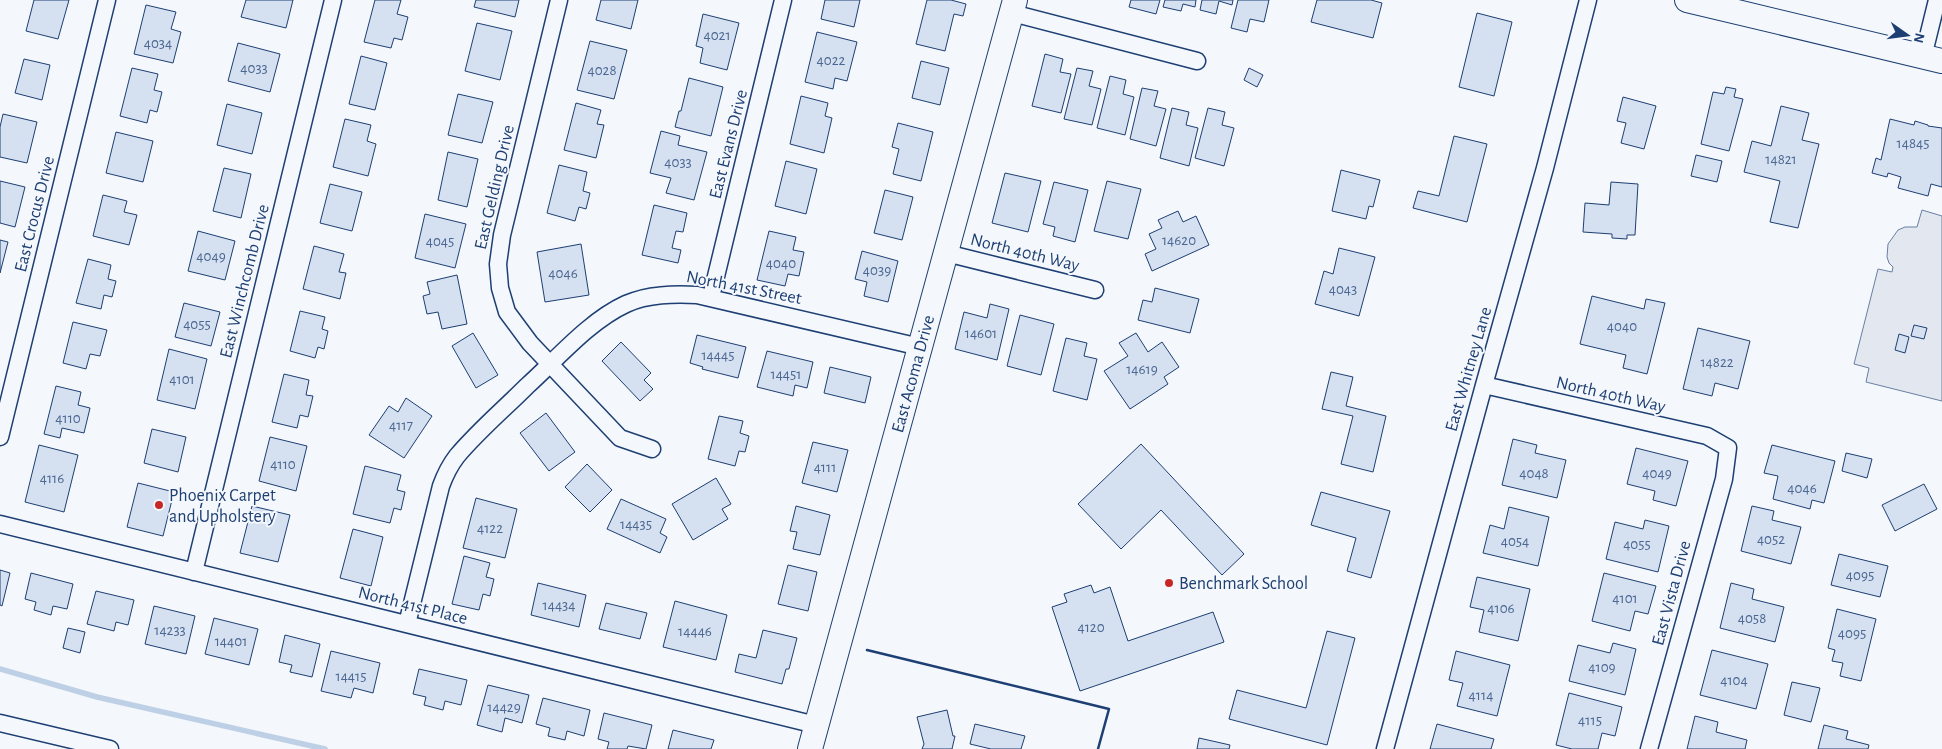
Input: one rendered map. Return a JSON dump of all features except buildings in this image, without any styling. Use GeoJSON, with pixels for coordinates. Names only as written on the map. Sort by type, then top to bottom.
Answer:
{"type":"FeatureCollection","features":[{"type":"Feature","properties":{"kind":"street","name":"East Crocus Drive"},"geometry":{"type":"LineString","coordinates":[[0,437],[107,0]]}},
{"type":"Feature","properties":{"kind":"street","name":"East Winchcomb Drive"},"geometry":{"type":"LineString","coordinates":[[194,572],[333,0]]}},
{"type":"Feature","properties":{"kind":"street","name":"East Gelding Drive"},"geometry":{"type":"LineString","coordinates":[[559,0],[502,235],[498,264],[500,288],[507,312],[530,343],[574,391],[620,438],[652,449]]}},
{"type":"Feature","properties":{"kind":"street","name":"East Evans Drive"},"geometry":{"type":"LineString","coordinates":[[711,297],[783,0]]}},
{"type":"Feature","properties":{"kind":"street","name":"East Whitney Lane"},"geometry":{"type":"LineString","coordinates":[[1385,749],[1545,168],[1588,0]]}},
{"type":"Feature","properties":{"kind":"street"},"geometry":{"type":"LineString","coordinates":[[1687,0],[1933,59],[1937,0]]}},
{"type":"Feature","properties":{"kind":"street"},"geometry":{"type":"LineString","coordinates":[[1014,6],[1197,61]]}},
{"type":"Feature","properties":{"kind":"street","name":"East Acoma Drive"},"geometry":{"type":"LineString","coordinates":[[810,749],[1014,6]]}},
{"type":"Feature","properties":{"kind":"street","name":"North 40th Way"},"geometry":{"type":"LineString","coordinates":[[946,253],[1095,290]]}},
{"type":"Feature","properties":{"kind":"street","name":"North 41st Street"},"geometry":{"type":"LineString","coordinates":[[549,363],[613,311],[628,303],[672,294],[711,297],[920,348]]}},
{"type":"Feature","properties":{"kind":"street"},"geometry":{"type":"LineString","coordinates":[[407,624],[436,502],[447,472],[475,436],[549,363]]}},
{"type":"Feature","properties":{"kind":"street","name":"North 40th Way"},"geometry":{"type":"LineString","coordinates":[[1484,385],[1707,436],[1728,448]]}},
{"type":"Feature","properties":{"kind":"street","name":"East Vista Drive"},"geometry":{"type":"LineString","coordinates":[[1649,749],[1724,479],[1728,448]]}},
{"type":"Feature","properties":{"kind":"street","name":"North 41st Place"},"geometry":{"type":"LineString","coordinates":[[0,524],[816,725]]}},
{"type":"Feature","properties":{"kind":"street"},"geometry":{"type":"LineString","coordinates":[[0,722],[110,749]]}},
{"type":"Feature","properties":{"kind":"shaded area"},"geometry":{"type":"Polygon","coordinates":[[[1922,210],[1942,216],[1942,401],[1866,382],[1869,368],[1854,364],[1878,269],[1892,272],[1893,267],[1887,257],[1888,244],[1898,230],[1905,227],[1917,227],[1922,210]]]}},
{"type":"Feature","properties":{"kind":"waterway"},"geometry":{"type":"LineString","coordinates":[[0,669],[97,697],[325,749]]}},
{"type":"Feature","properties":{"kind":"wall"},"geometry":{"type":"LineString","coordinates":[[867,650],[1109,709],[1098,749]]}},
{"type":"Feature","properties":{"kind":"place","name":"Phoenix Carpet and Upholstery"},"geometry":{"type":"Point","coordinates":[159,505]}},
{"type":"Feature","properties":{"kind":"place","name":"Benchmark School"},"geometry":{"type":"Point","coordinates":[1169,583]}}]}
